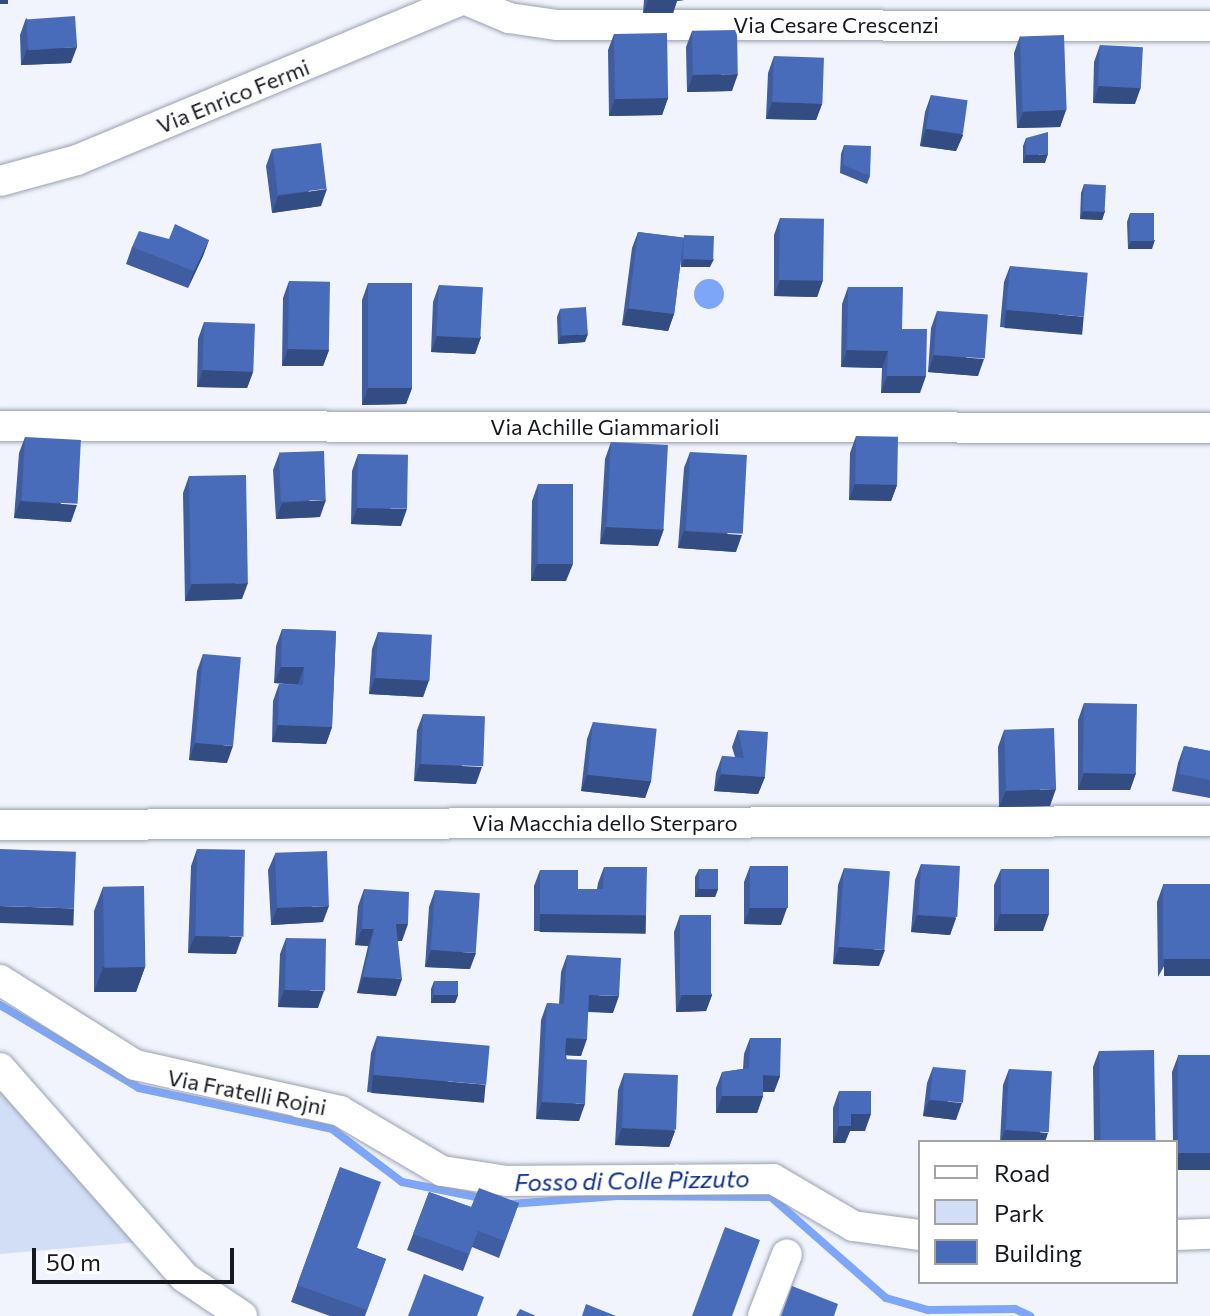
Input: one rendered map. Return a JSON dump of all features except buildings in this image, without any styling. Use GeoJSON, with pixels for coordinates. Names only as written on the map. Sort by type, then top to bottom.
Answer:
{"type":"FeatureCollection","features":[{"type":"Feature","properties":{"kind":"street","name":"Via Cesare Crescenzi"},"geometry":{"type":"LineString","coordinates":[[464,0],[509,18],[557,25],[1196,17]]}},
{"type":"Feature","properties":{"kind":"street","name":"Via Enrico Fermi"},"geometry":{"type":"LineString","coordinates":[[0,181],[77,160],[464,0]]}},
{"type":"Feature","properties":{"kind":"street","name":"Via Achille Giammarioli"},"geometry":{"type":"LineString","coordinates":[[0,426],[1210,428]]}},
{"type":"Feature","properties":{"kind":"street","name":"Via Macchia dello Sterparo"},"geometry":{"type":"LineString","coordinates":[[0,825],[1210,821]]}},
{"type":"Feature","properties":{"kind":"street","name":"Via Fratelli Rojni"},"geometry":{"type":"LineString","coordinates":[[0,980],[135,1065],[340,1111],[442,1171],[507,1181],[773,1179],[853,1226],[918,1235]]}},
{"type":"Feature","properties":{"kind":"street"},"geometry":{"type":"LineString","coordinates":[[0,1068],[184,1277],[242,1316]]}},
{"type":"Feature","properties":{"kind":"street"},"geometry":{"type":"LineString","coordinates":[[1178,1235],[1210,1234]]}},
{"type":"Feature","properties":{"kind":"street"},"geometry":{"type":"LineString","coordinates":[[763,1316],[787,1254]]}},
{"type":"Feature","properties":{"kind":"green space"},"geometry":{"type":"Polygon","coordinates":[[[0,1082],[139,1242],[0,1254],[0,1082]]]}},
{"type":"Feature","properties":{"kind":"water"},"geometry":{"type":"Polygon","coordinates":[[[709,279],[719,284],[724,294],[719,304],[709,309],[699,304],[694,294],[699,284],[709,279]]]}},
{"type":"Feature","properties":{"kind":"waterway","name":"Fosso di Colle Pizzuto"},"geometry":{"type":"LineString","coordinates":[[0,1005],[139,1088],[332,1129],[402,1182],[486,1199]]}},
{"type":"Feature","properties":{"kind":"waterway","name":"Fosso di Colle Pizzuto"},"geometry":{"type":"LineString","coordinates":[[510,1204],[617,1196],[771,1197],[886,1298],[928,1310],[1015,1309],[1030,1316]]}}]}
